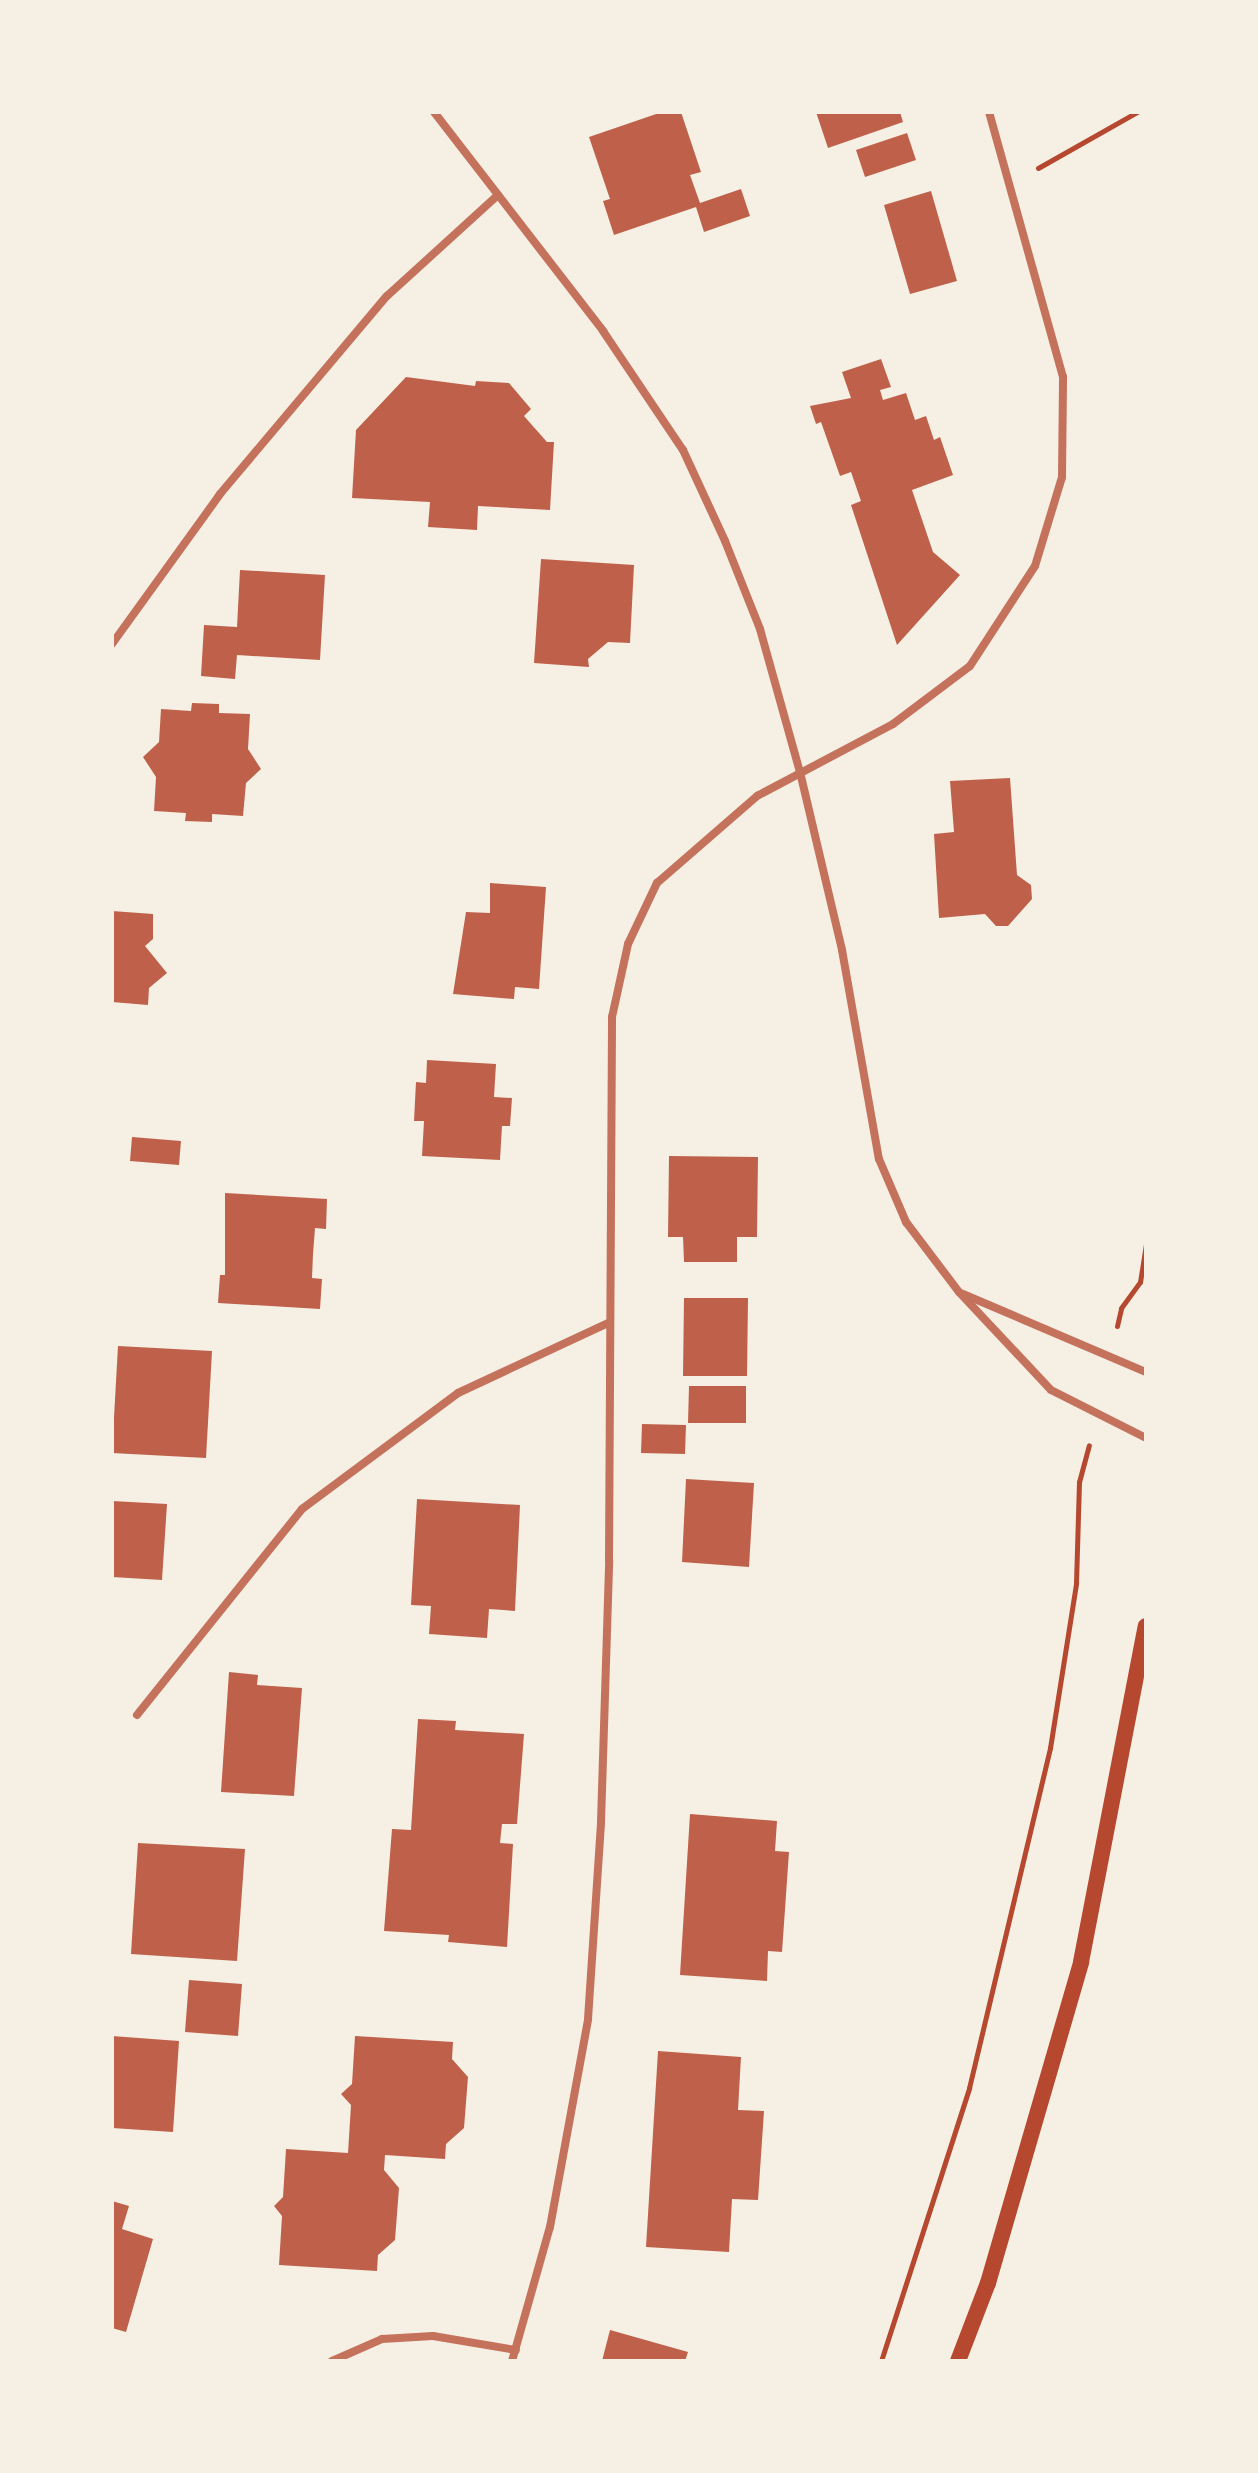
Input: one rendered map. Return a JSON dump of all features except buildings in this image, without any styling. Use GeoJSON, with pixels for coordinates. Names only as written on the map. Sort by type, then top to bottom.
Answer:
{"type":"FeatureCollection","features":[{"type":"Feature","properties":{"kind":"main road"},"geometry":{"type":"LineString","coordinates":[[958,2361],[988,2283],[1081,1962],[1146,1626]]}},
{"type":"Feature","properties":{"kind":"street"},"geometry":{"type":"LineString","coordinates":[[434,112],[603,331],[683,450],[760,629],[800,772],[842,950],[879,1159],[906,1222],[959,1292],[1051,1390],[1146,1438]]}},
{"type":"Feature","properties":{"kind":"street"},"geometry":{"type":"LineString","coordinates":[[512,2361],[550,2227],[588,2019],[608,1592],[612,1017],[628,944],[657,883],[757,796],[893,724],[970,666],[1035,566],[1062,477],[1063,377],[989,112]]}},
{"type":"Feature","properties":{"kind":"street"},"geometry":{"type":"LineString","coordinates":[[112,644],[220,494],[387,296],[498,195]]}},
{"type":"Feature","properties":{"kind":"street"},"geometry":{"type":"LineString","coordinates":[[959,1292],[1146,1372]]}},
{"type":"Feature","properties":{"kind":"street"},"geometry":{"type":"LineString","coordinates":[[137,1715],[302,1509],[458,1393],[608,1323]]}},
{"type":"Feature","properties":{"kind":"street"},"geometry":{"type":"LineString","coordinates":[[332,2361],[395,2338],[433,2336],[516,2350]]}},
{"type":"Feature","properties":{"kind":"path"},"geometry":{"type":"LineString","coordinates":[[1009,184],[1137,112]]}},
{"type":"Feature","properties":{"kind":"path"},"geometry":{"type":"LineString","coordinates":[[881,2361],[969,2088],[1050,1748],[1076,1583],[1079,1482],[1085,1461]]}}]}
